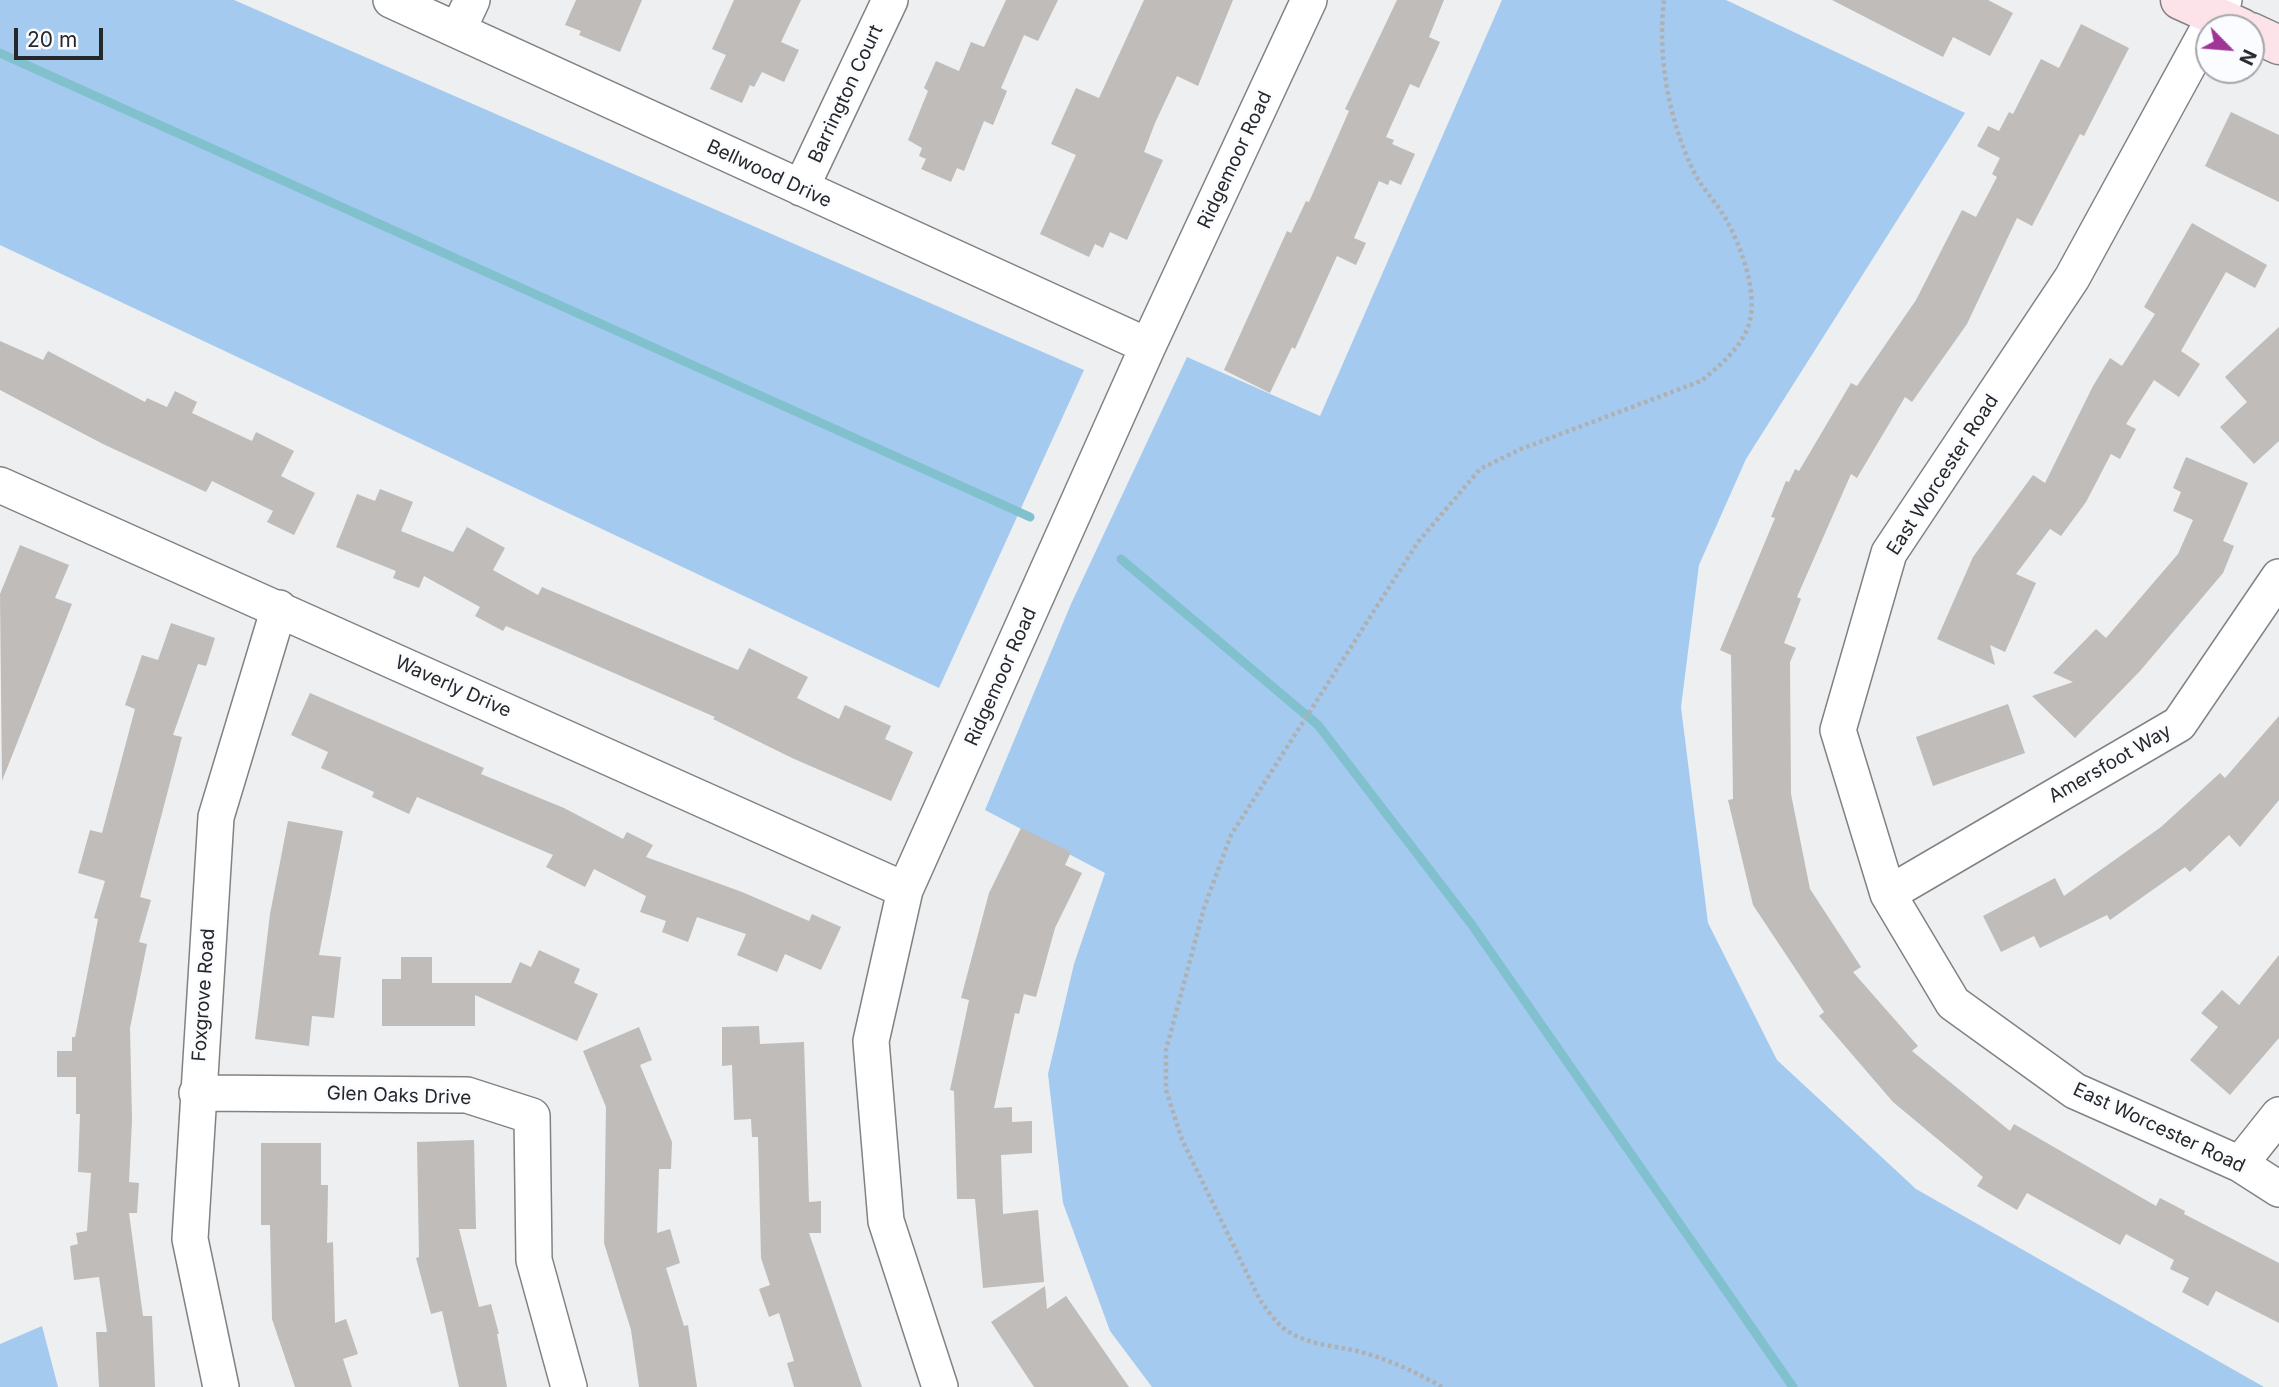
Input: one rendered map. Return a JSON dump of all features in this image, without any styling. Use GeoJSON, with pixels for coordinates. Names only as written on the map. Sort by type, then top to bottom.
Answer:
{"type":"FeatureCollection","features":[{"type":"Feature","properties":{"kind":"main road"},"geometry":{"type":"LineString","coordinates":[[2180,0],[2224,14]]}},
{"type":"Feature","properties":{"kind":"street","name":"Bellwood Drive"},"geometry":{"type":"LineString","coordinates":[[391,0],[465,15],[801,188],[1148,346]]}},
{"type":"Feature","properties":{"kind":"street","name":"Barrington Court"},"geometry":{"type":"LineString","coordinates":[[801,188],[890,0]]}},
{"type":"Feature","properties":{"kind":"street","name":"Ridgemoor Road"},"geometry":{"type":"LineString","coordinates":[[940,1387],[886,1221],[871,1041],[905,890],[1148,346],[1309,0]]}},
{"type":"Feature","properties":{"kind":"street","name":"East Worcester Road"},"geometry":{"type":"LineString","coordinates":[[2195,69],[2072,278],[1889,553],[1838,730],[1888,894],[1953,1003],[2075,1091],[2240,1164],[2279,1189]]}},
{"type":"Feature","properties":{"kind":"street","name":"Waverly Drive"},"geometry":{"type":"LineString","coordinates":[[0,485],[905,890]]}},
{"type":"Feature","properties":{"kind":"street","name":"Amersfoot Way"},"geometry":{"type":"LineString","coordinates":[[1888,894],[2179,724],[2279,577]]}},
{"type":"Feature","properties":{"kind":"street","name":"Foxgrove Road"},"geometry":{"type":"LineString","coordinates":[[221,1387],[190,1239],[216,817],[279,608]]}},
{"type":"Feature","properties":{"kind":"street","name":"Glen Oaks Drive"},"geometry":{"type":"LineString","coordinates":[[197,1093],[467,1095],[532,1116],[534,1260],[569,1387]]}},
{"type":"Feature","properties":{"kind":"street"},"geometry":{"type":"LineString","coordinates":[[2240,1164],[2279,1115]]}},
{"type":"Feature","properties":{"kind":"path"},"geometry":{"type":"LineString","coordinates":[[1442,1387],[1405,1366],[1356,1351],[1319,1345],[1289,1332],[1274,1319],[1260,1300],[1182,1140],[1166,1090],[1166,1050],[1204,908],[1231,835],[1418,542],[1479,469],[1521,449],[1701,381],[1724,361],[1745,333],[1751,305],[1747,275],[1727,222],[1695,174],[1677,131],[1666,78],[1664,0]]}},
{"type":"Feature","properties":{"kind":"shaded area"},"geometry":{"type":"Polygon","coordinates":[[[0,0],[234,0],[1084,370],[939,688],[0,245],[0,0]]]}},
{"type":"Feature","properties":{"kind":"shaded area"},"geometry":{"type":"Polygon","coordinates":[[[1502,0],[1726,0],[1965,113],[1746,459],[1699,565],[1681,707],[1708,923],[1777,1060],[1916,1189],[2264,1387],[1152,1387],[1110,1331],[1063,1203],[1048,1074],[1074,964],[1105,873],[985,810],[1071,604],[1187,357],[1320,416],[1502,0]]]}},
{"type":"Feature","properties":{"kind":"shaded area"},"geometry":{"type":"Polygon","coordinates":[[[42,1326],[58,1387],[0,1387],[0,1344],[42,1326]]]}},
{"type":"Feature","properties":{"kind":"building"},"geometry":{"type":"Polygon","coordinates":[[[576,0],[642,0],[620,52],[579,35],[581,31],[565,25],[576,0]]]}},
{"type":"Feature","properties":{"kind":"building"},"geometry":{"type":"Polygon","coordinates":[[[734,0],[801,0],[781,42],[799,50],[784,82],[762,72],[754,87],[750,85],[742,103],[710,89],[726,55],[712,49],[734,0]]]}},
{"type":"Feature","properties":{"kind":"building"},"geometry":{"type":"Polygon","coordinates":[[[1006,0],[1058,0],[1038,41],[1024,35],[1001,88],[1007,91],[993,125],[984,121],[964,171],[957,168],[951,182],[921,169],[926,159],[919,156],[922,148],[908,140],[928,91],[924,88],[936,61],[959,71],[971,42],[984,47],[1006,0]]]}},
{"type":"Feature","properties":{"kind":"building"},"geometry":{"type":"Polygon","coordinates":[[[1144,0],[1233,0],[1198,86],[1177,76],[1155,123],[1144,152],[1163,160],[1127,240],[1110,232],[1103,248],[1095,244],[1089,257],[1040,234],[1076,155],[1051,144],[1076,88],[1099,98],[1144,0]]]}},
{"type":"Feature","properties":{"kind":"building"},"geometry":{"type":"Polygon","coordinates":[[[1397,0],[1444,0],[1429,37],[1440,42],[1419,88],[1410,84],[1386,137],[1394,140],[1392,144],[1415,154],[1401,185],[1390,180],[1388,185],[1379,181],[1354,238],[1366,243],[1356,265],[1337,256],[1295,349],[1292,347],[1270,393],[1224,370],[1287,231],[1291,233],[1306,201],[1309,202],[1349,111],[1345,109],[1397,0]]]}},
{"type":"Feature","properties":{"kind":"building"},"geometry":{"type":"Polygon","coordinates":[[[1832,0],[1988,0],[2013,13],[1990,56],[1953,37],[1943,57],[1832,0]]]}},
{"type":"Feature","properties":{"kind":"building"},"geometry":{"type":"Polygon","coordinates":[[[2081,24],[2129,48],[2084,136],[2080,134],[2032,226],[2017,218],[1967,324],[1912,402],[1905,397],[1857,478],[1851,474],[1797,597],[1801,599],[1784,643],[1796,648],[1790,662],[1791,794],[1810,889],[1861,967],[1853,972],[1918,1046],[1912,1051],[2010,1131],[2014,1124],[2156,1206],[2160,1198],[2185,1211],[2184,1214],[2279,1263],[2279,1323],[2216,1291],[2208,1306],[2182,1292],[2189,1278],[2170,1269],[2174,1260],[2126,1234],[2120,1245],[2027,1193],[2017,1210],[1977,1186],[1983,1177],[1893,1102],[1819,1016],[1824,1012],[1753,905],[1728,800],[1733,799],[1731,655],[1720,650],[1775,518],[1771,517],[1786,481],[1789,482],[1795,469],[1799,471],[1851,383],[1857,386],[1916,300],[1962,210],[1976,217],[1997,177],[1992,174],[2000,158],[1977,146],[1988,126],[1999,131],[2009,112],[2013,114],[2041,59],[2059,68],[2081,24]]]}},
{"type":"Feature","properties":{"kind":"building"},"geometry":{"type":"Polygon","coordinates":[[[2231,112],[2279,135],[2279,202],[2205,166],[2231,112]]]}},
{"type":"Feature","properties":{"kind":"building"},"geometry":{"type":"Polygon","coordinates":[[[2192,223],[2267,265],[2255,288],[2226,272],[2181,351],[2200,364],[2179,397],[2154,380],[2126,424],[2136,429],[2120,459],[2111,454],[2086,502],[2061,536],[2050,529],[2016,574],[2036,583],[2005,652],[1990,645],[1995,665],[1937,639],[1973,557],[2033,475],[2045,483],[2093,386],[2110,358],[2122,366],[2155,314],[2144,307],[2192,223]]]}},
{"type":"Feature","properties":{"kind":"building"},"geometry":{"type":"Polygon","coordinates":[[[2279,327],[2279,441],[2254,464],[2220,427],[2247,402],[2225,377],[2279,327]]]}},
{"type":"Feature","properties":{"kind":"building"},"geometry":{"type":"Polygon","coordinates":[[[0,341],[43,360],[48,351],[145,402],[147,398],[167,407],[175,391],[197,402],[192,413],[252,441],[256,432],[294,451],[281,476],[315,493],[294,535],[267,522],[273,511],[212,481],[206,492],[103,444],[0,390],[0,341]]]}},
{"type":"Feature","properties":{"kind":"building"},"geometry":{"type":"Polygon","coordinates":[[[2186,457],[2248,483],[2223,541],[2234,546],[2223,573],[2140,671],[2075,738],[2032,696],[2073,682],[2053,673],[2096,629],[2106,638],[2178,554],[2193,520],[2173,511],[2181,492],[2173,488],[2186,457]]]}},
{"type":"Feature","properties":{"kind":"building"},"geometry":{"type":"Polygon","coordinates":[[[380,489],[413,502],[401,531],[453,552],[467,527],[505,548],[493,570],[538,595],[542,587],[738,670],[749,648],[808,677],[797,698],[839,719],[845,705],[891,726],[885,739],[913,752],[891,801],[792,758],[713,719],[715,717],[506,626],[503,631],[475,616],[480,607],[424,576],[419,588],[393,578],[396,571],[336,547],[357,494],[375,501],[380,489]]]}},
{"type":"Feature","properties":{"kind":"building"},"geometry":{"type":"Polygon","coordinates":[[[20,545],[69,565],[55,598],[72,604],[2,781],[0,594],[20,545]]]}},
{"type":"Feature","properties":{"kind":"building"},"geometry":{"type":"Polygon","coordinates":[[[171,623],[215,638],[206,666],[198,664],[173,735],[182,737],[140,897],[151,900],[139,942],[147,944],[130,1028],[132,1120],[129,1182],[139,1183],[137,1213],[129,1213],[143,1316],[152,1316],[155,1387],[99,1387],[96,1332],[107,1332],[99,1277],[74,1280],[70,1246],[78,1244],[76,1233],[87,1231],[91,1173],[78,1172],[80,1114],[76,1114],[76,1077],[57,1077],[57,1051],[72,1051],[72,1037],[75,1037],[98,919],[94,918],[105,881],[78,873],[90,830],[102,833],[135,709],[125,705],[142,655],[158,660],[171,623]]]}},
{"type":"Feature","properties":{"kind":"building"},"geometry":{"type":"Polygon","coordinates":[[[310,693],[484,768],[481,774],[564,808],[623,839],[627,832],[653,845],[646,857],[742,892],[809,921],[812,914],[841,927],[821,970],[785,954],[777,972],[737,955],[746,934],[697,917],[688,942],[662,932],[666,921],[640,912],[646,896],[594,869],[585,887],[546,867],[553,855],[417,797],[409,814],[372,797],[374,792],[321,768],[328,752],[291,735],[310,693]]]}},
{"type":"Feature","properties":{"kind":"building"},"geometry":{"type":"Polygon","coordinates":[[[2008,704],[2025,753],[1933,786],[1916,737],[2008,704]]]}},
{"type":"Feature","properties":{"kind":"building"},"geometry":{"type":"Polygon","coordinates":[[[2279,716],[2279,800],[2240,847],[2229,835],[2190,872],[2185,867],[2110,920],[2107,915],[2040,948],[2034,936],[2001,952],[1983,916],[2055,878],[2064,896],[2161,827],[2220,773],[2225,778],[2279,716]]]}},
{"type":"Feature","properties":{"kind":"building"},"geometry":{"type":"Polygon","coordinates":[[[288,821],[343,831],[319,955],[341,957],[334,1018],[312,1016],[309,1046],[255,1039],[270,914],[288,821]]]}},
{"type":"Feature","properties":{"kind":"building"},"geometry":{"type":"Polygon","coordinates":[[[1021,828],[1071,852],[1065,865],[1082,873],[1055,928],[1036,997],[1024,994],[1019,1014],[1015,1013],[994,1108],[1012,1107],[1012,1122],[1032,1121],[1032,1153],[1001,1155],[1003,1214],[1038,1210],[1044,1282],[983,1288],[975,1199],[957,1199],[954,1091],[950,1090],[969,1000],[961,998],[989,893],[1021,828]]]}},
{"type":"Feature","properties":{"kind":"building"},"geometry":{"type":"Polygon","coordinates":[[[539,950],[580,969],[574,983],[598,994],[577,1041],[475,995],[475,1026],[382,1026],[382,979],[401,979],[401,957],[432,957],[432,983],[511,983],[520,962],[531,967],[539,950]]]}},
{"type":"Feature","properties":{"kind":"building"},"geometry":{"type":"Polygon","coordinates":[[[2279,955],[2279,1038],[2230,1095],[2190,1060],[2218,1027],[2201,1013],[2222,990],[2239,1005],[2279,955]]]}},
{"type":"Feature","properties":{"kind":"building"},"geometry":{"type":"Polygon","coordinates":[[[759,1026],[760,1044],[804,1042],[809,1202],[821,1201],[821,1233],[809,1233],[862,1387],[794,1387],[787,1363],[794,1361],[779,1313],[769,1317],[759,1289],[770,1285],[761,1258],[758,1137],[752,1137],[751,1119],[734,1120],[732,1065],[722,1066],[722,1027],[759,1026]]]}},
{"type":"Feature","properties":{"kind":"building"},"geometry":{"type":"Polygon","coordinates":[[[639,1027],[652,1060],[640,1065],[672,1142],[671,1169],[659,1169],[657,1233],[670,1229],[680,1263],[666,1268],[684,1326],[688,1325],[697,1387],[639,1387],[631,1330],[604,1243],[606,1107],[583,1051],[639,1027]]]}},
{"type":"Feature","properties":{"kind":"building"},"geometry":{"type":"Polygon","coordinates":[[[474,1140],[476,1229],[459,1229],[479,1307],[491,1304],[499,1334],[507,1387],[459,1387],[442,1311],[431,1314],[416,1258],[419,1257],[417,1142],[474,1140]]]}},
{"type":"Feature","properties":{"kind":"building"},"geometry":{"type":"Polygon","coordinates":[[[261,1143],[321,1143],[321,1185],[328,1185],[327,1243],[333,1242],[335,1323],[346,1319],[358,1354],[343,1359],[352,1387],[295,1387],[272,1319],[270,1225],[261,1225],[261,1143]]]}},
{"type":"Feature","properties":{"kind":"building"},"geometry":{"type":"Polygon","coordinates":[[[1045,1286],[1047,1309],[1066,1296],[1129,1387],[1034,1387],[991,1322],[1045,1286]]]}},
{"type":"Feature","properties":{"kind":"waterway"},"geometry":{"type":"LineString","coordinates":[[0,53],[1030,517]]}},
{"type":"Feature","properties":{"kind":"waterway"},"geometry":{"type":"LineString","coordinates":[[1121,559],[1318,725],[1472,925],[1793,1387]]}}]}
